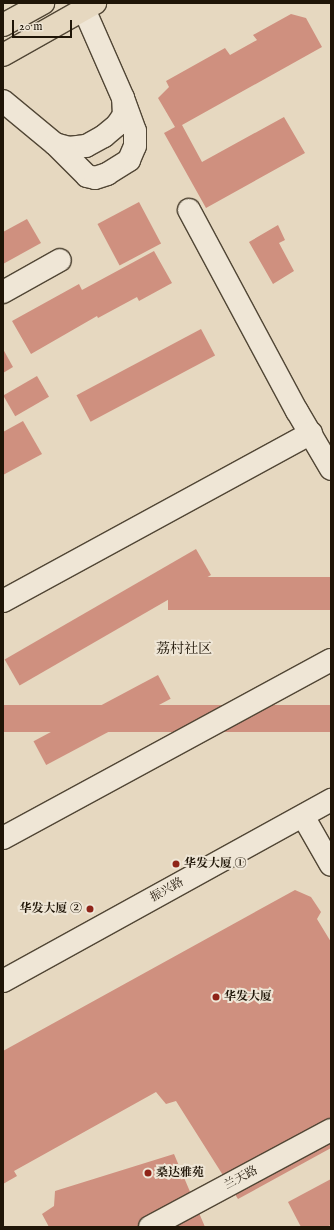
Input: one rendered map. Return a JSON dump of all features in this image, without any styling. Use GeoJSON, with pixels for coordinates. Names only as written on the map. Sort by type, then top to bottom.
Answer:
{"type":"FeatureCollection","features":[{"type":"Feature","properties":{"kind":"main road"},"geometry":{"type":"LineString","coordinates":[[3,25],[43,3]]}},
{"type":"Feature","properties":{"kind":"main road"},"geometry":{"type":"LineString","coordinates":[[3,55],[89,6]]}},
{"type":"Feature","properties":{"kind":"street"},"geometry":{"type":"LineString","coordinates":[[3,101],[55,144],[87,176],[95,178],[107,174],[129,160],[135,146],[134,131],[89,6]]}},
{"type":"Feature","properties":{"kind":"street"},"geometry":{"type":"LineString","coordinates":[[55,144],[69,148],[86,146],[104,136],[117,125],[124,115],[123,98]]}},
{"type":"Feature","properties":{"kind":"street"},"geometry":{"type":"LineString","coordinates":[[189,210],[297,411],[331,469]]}},
{"type":"Feature","properties":{"kind":"street"},"geometry":{"type":"LineString","coordinates":[[3,292],[60,260]]}},
{"type":"Feature","properties":{"kind":"street"},"geometry":{"type":"LineString","coordinates":[[3,601],[311,433]]}},
{"type":"Feature","properties":{"kind":"street"},"geometry":{"type":"LineString","coordinates":[[3,838],[331,660]]}},
{"type":"Feature","properties":{"kind":"street","name":"振兴路"},"geometry":{"type":"LineString","coordinates":[[3,980],[331,800]]}},
{"type":"Feature","properties":{"kind":"street"},"geometry":{"type":"LineString","coordinates":[[303,816],[331,865]]}},
{"type":"Feature","properties":{"kind":"street","name":"兰天路"},"geometry":{"type":"LineString","coordinates":[[150,1227],[331,1130]]}},
{"type":"Feature","properties":{"kind":"building"},"geometry":{"type":"Polygon","coordinates":[[[291,14],[306,18],[322,47],[182,125],[202,162],[284,117],[305,153],[206,208],[164,133],[175,127],[158,98],[169,87],[166,81],[225,48],[230,55],[257,40],[253,35],[291,14]]]}},
{"type":"Feature","properties":{"kind":"building"},"geometry":{"type":"Polygon","coordinates":[[[139,202],[161,243],[120,266],[98,224],[139,202]]]}},
{"type":"Feature","properties":{"kind":"building"},"geometry":{"type":"Polygon","coordinates":[[[27,219],[41,243],[3,264],[3,232],[27,219]]]}},
{"type":"Feature","properties":{"kind":"building"},"geometry":{"type":"Polygon","coordinates":[[[278,225],[285,240],[279,243],[294,271],[273,284],[249,242],[278,225]]]}},
{"type":"Feature","properties":{"kind":"building"},"geometry":{"type":"Polygon","coordinates":[[[154,251],[172,283],[139,301],[137,297],[98,318],[97,316],[31,354],[12,321],[79,284],[82,290],[154,251]]]}},
{"type":"Feature","properties":{"kind":"building"},"geometry":{"type":"Polygon","coordinates":[[[201,329],[215,355],[91,422],[77,395],[201,329]]]}},
{"type":"Feature","properties":{"kind":"building"},"geometry":{"type":"Polygon","coordinates":[[[3,349],[13,367],[3,373],[3,349]]]}},
{"type":"Feature","properties":{"kind":"building"},"geometry":{"type":"Polygon","coordinates":[[[37,376],[49,397],[15,416],[3,396],[37,376]]]}},
{"type":"Feature","properties":{"kind":"building"},"geometry":{"type":"Polygon","coordinates":[[[23,421],[42,454],[3,475],[3,432],[23,421]]]}},
{"type":"Feature","properties":{"kind":"building"},"geometry":{"type":"Polygon","coordinates":[[[196,549],[211,575],[20,685],[5,660],[196,549]]]}},
{"type":"Feature","properties":{"kind":"building"},"geometry":{"type":"Polygon","coordinates":[[[168,577],[331,577],[331,610],[168,610],[168,577]]]}},
{"type":"Feature","properties":{"kind":"building"},"geometry":{"type":"Polygon","coordinates":[[[158,675],[171,699],[46,765],[34,741],[158,675]]]}},
{"type":"Feature","properties":{"kind":"building"},"geometry":{"type":"Polygon","coordinates":[[[3,705],[331,705],[331,732],[3,732],[3,705]]]}},
{"type":"Feature","properties":{"kind":"building","name":"华发大厦"},"geometry":{"type":"Polygon","coordinates":[[[295,890],[311,897],[321,912],[317,919],[331,942],[331,1148],[238,1199],[176,1101],[166,1104],[156,1092],[14,1171],[17,1176],[3,1184],[3,1051],[295,890]]]}},
{"type":"Feature","properties":{"kind":"building","name":"桑达雅苑"},"geometry":{"type":"Polygon","coordinates":[[[174,1154],[205,1227],[49,1227],[42,1214],[54,1206],[55,1191],[174,1154]]]}},
{"type":"Feature","properties":{"kind":"building"},"geometry":{"type":"Polygon","coordinates":[[[331,1179],[331,1225],[326,1227],[301,1227],[288,1202],[331,1179]]]}},
{"type":"Feature","properties":{"kind":"place","name":"华发大厦 ①"},"geometry":{"type":"Point","coordinates":[176,864]}},
{"type":"Feature","properties":{"kind":"place","name":"华发大厦 ②"},"geometry":{"type":"Point","coordinates":[90,909]}},
{"type":"Feature","properties":{"kind":"place","name":"华发大厦"},"geometry":{"type":"Point","coordinates":[216,997]}},
{"type":"Feature","properties":{"kind":"place","name":"桑达雅苑"},"geometry":{"type":"Point","coordinates":[148,1173]}},
{"type":"Feature","properties":{"kind":"district","name":"荔村社区"},"geometry":{"type":"Point","coordinates":[184,649]}}]}
